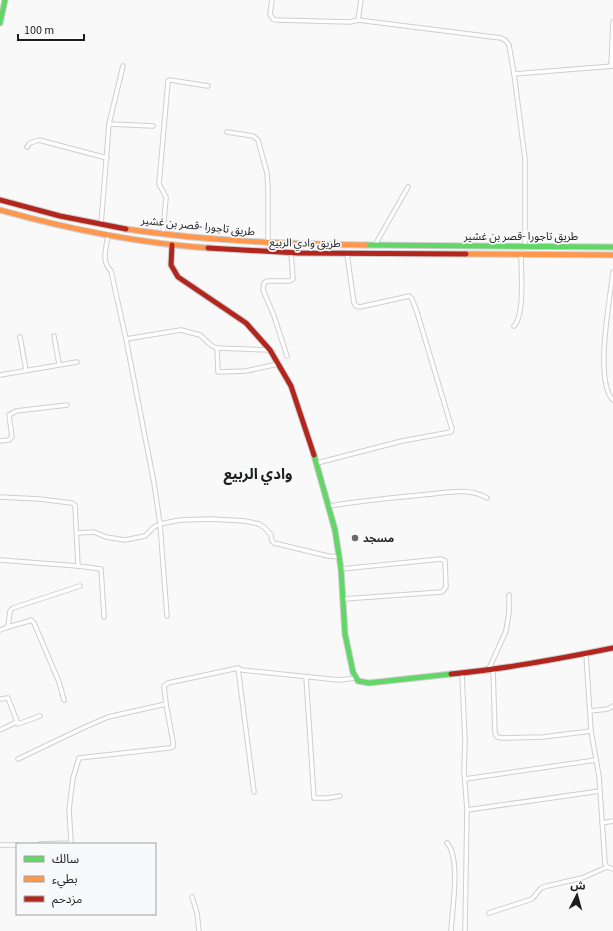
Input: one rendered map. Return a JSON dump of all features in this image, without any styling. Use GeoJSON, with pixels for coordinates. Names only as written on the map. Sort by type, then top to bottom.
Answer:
{"type":"FeatureCollection","features":[{"type":"Feature","properties":{"kind":"main road"},"geometry":{"type":"LineString","coordinates":[[0,23],[5,0]]}},
{"type":"Feature","properties":{"kind":"main road","name":"طريق تاجورا -قصر بن غشير"},"geometry":{"type":"LineString","coordinates":[[0,200],[50,214],[101,224],[163,234],[218,240],[268,243],[376,245],[613,247]]}},
{"type":"Feature","properties":{"kind":"main road","name":"طريق وادي الربيع"},"geometry":{"type":"LineString","coordinates":[[0,210],[64,228],[108,236],[223,250],[347,254],[521,253],[613,255]]}},
{"type":"Feature","properties":{"kind":"main road"},"geometry":{"type":"LineString","coordinates":[[172,245],[170,262],[174,273],[183,281],[246,323],[270,350],[291,386],[317,463],[335,530],[340,557],[346,639],[353,672],[356,678],[362,682],[369,683],[490,671],[613,648]]}},
{"type":"Feature","properties":{"kind":"street"},"geometry":{"type":"LineString","coordinates":[[272,0],[270,14],[273,19],[276,20],[350,22],[358,20],[501,38],[505,40],[509,45],[514,74],[525,159],[525,246]]}},
{"type":"Feature","properties":{"kind":"street"},"geometry":{"type":"LineString","coordinates":[[358,20],[361,0]]}},
{"type":"Feature","properties":{"kind":"street"},"geometry":{"type":"LineString","coordinates":[[514,74],[612,66],[613,22]]}},
{"type":"Feature","properties":{"kind":"street"},"geometry":{"type":"LineString","coordinates":[[101,224],[109,124],[123,66]]}},
{"type":"Feature","properties":{"kind":"street"},"geometry":{"type":"LineString","coordinates":[[163,234],[166,197],[159,184],[168,81],[170,80],[208,86]]}},
{"type":"Feature","properties":{"kind":"street"},"geometry":{"type":"LineString","coordinates":[[109,124],[153,126]]}},
{"type":"Feature","properties":{"kind":"street"},"geometry":{"type":"LineString","coordinates":[[227,132],[253,136],[258,140],[267,173],[268,243]]}},
{"type":"Feature","properties":{"kind":"street"},"geometry":{"type":"LineString","coordinates":[[27,147],[30,143],[39,140],[107,158]]}},
{"type":"Feature","properties":{"kind":"street"},"geometry":{"type":"LineString","coordinates":[[376,245],[408,187]]}},
{"type":"Feature","properties":{"kind":"street"},"geometry":{"type":"LineString","coordinates":[[108,236],[105,262],[111,271],[154,483],[160,524],[167,616]]}},
{"type":"Feature","properties":{"kind":"street"},"geometry":{"type":"LineString","coordinates":[[287,356],[274,316],[263,290],[264,283],[267,281],[293,280],[291,252]]}},
{"type":"Feature","properties":{"kind":"street"},"geometry":{"type":"LineString","coordinates":[[514,326],[517,323],[521,312],[521,253]]}},
{"type":"Feature","properties":{"kind":"street"},"geometry":{"type":"LineString","coordinates":[[317,463],[402,440],[451,432],[452,429],[412,299],[409,296],[360,307],[356,306],[354,303],[347,254]]}},
{"type":"Feature","properties":{"kind":"street"},"geometry":{"type":"LineString","coordinates":[[613,272],[603,349],[603,362],[607,388],[613,400]]}},
{"type":"Feature","properties":{"kind":"street"},"geometry":{"type":"LineString","coordinates":[[126,339],[185,330],[200,335],[212,346],[217,348],[270,350]]}},
{"type":"Feature","properties":{"kind":"street"},"geometry":{"type":"LineString","coordinates":[[54,336],[59,364]]}},
{"type":"Feature","properties":{"kind":"street"},"geometry":{"type":"LineString","coordinates":[[20,337],[26,370]]}},
{"type":"Feature","properties":{"kind":"street"},"geometry":{"type":"LineString","coordinates":[[217,348],[218,372],[246,371],[278,364]]}},
{"type":"Feature","properties":{"kind":"street"},"geometry":{"type":"LineString","coordinates":[[0,375],[77,362]]}},
{"type":"Feature","properties":{"kind":"street"},"geometry":{"type":"LineString","coordinates":[[0,441],[9,440],[12,437],[10,413],[66,405]]}},
{"type":"Feature","properties":{"kind":"street"},"geometry":{"type":"LineString","coordinates":[[329,506],[367,500],[450,492],[473,493],[487,498]]}},
{"type":"Feature","properties":{"kind":"street"},"geometry":{"type":"LineString","coordinates":[[0,497],[39,499],[72,503],[76,507],[78,566]]}},
{"type":"Feature","properties":{"kind":"street"},"geometry":{"type":"LineString","coordinates":[[77,533],[94,532],[106,537],[125,540],[145,536],[154,527],[160,524],[193,519],[245,521],[259,524],[271,535],[274,544],[328,556],[340,557]]}},
{"type":"Feature","properties":{"kind":"street"},"geometry":{"type":"LineString","coordinates":[[341,569],[441,559],[445,561],[446,587],[442,592],[343,599]]}},
{"type":"Feature","properties":{"kind":"street"},"geometry":{"type":"LineString","coordinates":[[0,560],[101,569],[103,579],[104,617]]}},
{"type":"Feature","properties":{"kind":"street"},"geometry":{"type":"LineString","coordinates":[[8,627],[9,613],[13,608],[80,586]]}},
{"type":"Feature","properties":{"kind":"street"},"geometry":{"type":"LineString","coordinates":[[509,595],[509,612],[506,631],[490,671],[495,733],[497,736],[503,738],[543,737],[591,731]]}},
{"type":"Feature","properties":{"kind":"street"},"geometry":{"type":"LineString","coordinates":[[0,630],[32,620],[59,682],[64,700]]}},
{"type":"Feature","properties":{"kind":"street"},"geometry":{"type":"LineString","coordinates":[[586,654],[591,731],[600,790],[606,867]]}},
{"type":"Feature","properties":{"kind":"street"},"geometry":{"type":"LineString","coordinates":[[70,843],[69,809],[73,778],[79,758],[169,748],[173,746],[166,704],[164,686],[166,684],[238,668],[306,677],[344,680],[356,678]]}},
{"type":"Feature","properties":{"kind":"street"},"geometry":{"type":"LineString","coordinates":[[238,668],[254,792]]}},
{"type":"Feature","properties":{"kind":"street"},"geometry":{"type":"LineString","coordinates":[[462,674],[467,810],[465,931]]}},
{"type":"Feature","properties":{"kind":"street"},"geometry":{"type":"LineString","coordinates":[[306,677],[314,798],[340,796]]}},
{"type":"Feature","properties":{"kind":"street"},"geometry":{"type":"LineString","coordinates":[[0,699],[8,698],[18,724],[22,724],[40,716]]}},
{"type":"Feature","properties":{"kind":"street"},"geometry":{"type":"LineString","coordinates":[[18,759],[108,717],[166,704]]}},
{"type":"Feature","properties":{"kind":"street"},"geometry":{"type":"LineString","coordinates":[[590,711],[608,709],[613,706]]}},
{"type":"Feature","properties":{"kind":"street"},"geometry":{"type":"LineString","coordinates":[[0,730],[17,722]]}},
{"type":"Feature","properties":{"kind":"street"},"geometry":{"type":"LineString","coordinates":[[465,779],[596,760]]}},
{"type":"Feature","properties":{"kind":"street"},"geometry":{"type":"LineString","coordinates":[[467,810],[600,790]]}},
{"type":"Feature","properties":{"kind":"street"},"geometry":{"type":"LineString","coordinates":[[602,823],[613,821]]}},
{"type":"Feature","properties":{"kind":"street"},"geometry":{"type":"LineString","coordinates":[[447,842],[452,850],[454,876],[451,931]]}},
{"type":"Feature","properties":{"kind":"street"},"geometry":{"type":"LineString","coordinates":[[0,845],[16,845]]}},
{"type":"Feature","properties":{"kind":"street"},"geometry":{"type":"LineString","coordinates":[[489,913],[532,899],[542,888],[546,886],[582,878],[606,867],[613,868]]}},
{"type":"Feature","properties":{"kind":"street"},"geometry":{"type":"LineString","coordinates":[[192,897],[197,913],[199,931]]}},
{"type":"Feature","properties":{"kind":"traffic: fast"},"geometry":{"type":"LineString","coordinates":[[0,23],[5,0]]}},
{"type":"Feature","properties":{"kind":"traffic: fast"},"geometry":{"type":"LineString","coordinates":[[366,245],[613,247]]}},
{"type":"Feature","properties":{"kind":"traffic: fast"},"geometry":{"type":"LineString","coordinates":[[314,455],[335,530],[341,569],[345,634],[353,672],[358,681],[369,683],[451,674]]}},
{"type":"Feature","properties":{"kind":"traffic: slow"},"geometry":{"type":"LineString","coordinates":[[0,210],[77,229],[129,239],[208,248]]}},
{"type":"Feature","properties":{"kind":"traffic: slow"},"geometry":{"type":"LineString","coordinates":[[126,229],[246,241],[366,245]]}},
{"type":"Feature","properties":{"kind":"traffic: slow"},"geometry":{"type":"LineString","coordinates":[[466,254],[613,255]]}},
{"type":"Feature","properties":{"kind":"traffic: jam"},"geometry":{"type":"LineString","coordinates":[[0,200],[60,216],[126,229]]}},
{"type":"Feature","properties":{"kind":"traffic: jam"},"geometry":{"type":"LineString","coordinates":[[172,245],[171,265],[178,277],[246,323],[270,350],[291,386],[314,455]]}},
{"type":"Feature","properties":{"kind":"traffic: jam"},"geometry":{"type":"LineString","coordinates":[[208,248],[298,253],[466,254]]}},
{"type":"Feature","properties":{"kind":"traffic: jam"},"geometry":{"type":"LineString","coordinates":[[451,674],[532,663],[613,648]]}},
{"type":"Feature","properties":{"kind":"place","name":"مسجد"},"geometry":{"type":"Point","coordinates":[355,538]}},
{"type":"Feature","properties":{"kind":"district","name":"وادي الربيع"},"geometry":{"type":"Point","coordinates":[258,474]}}]}
